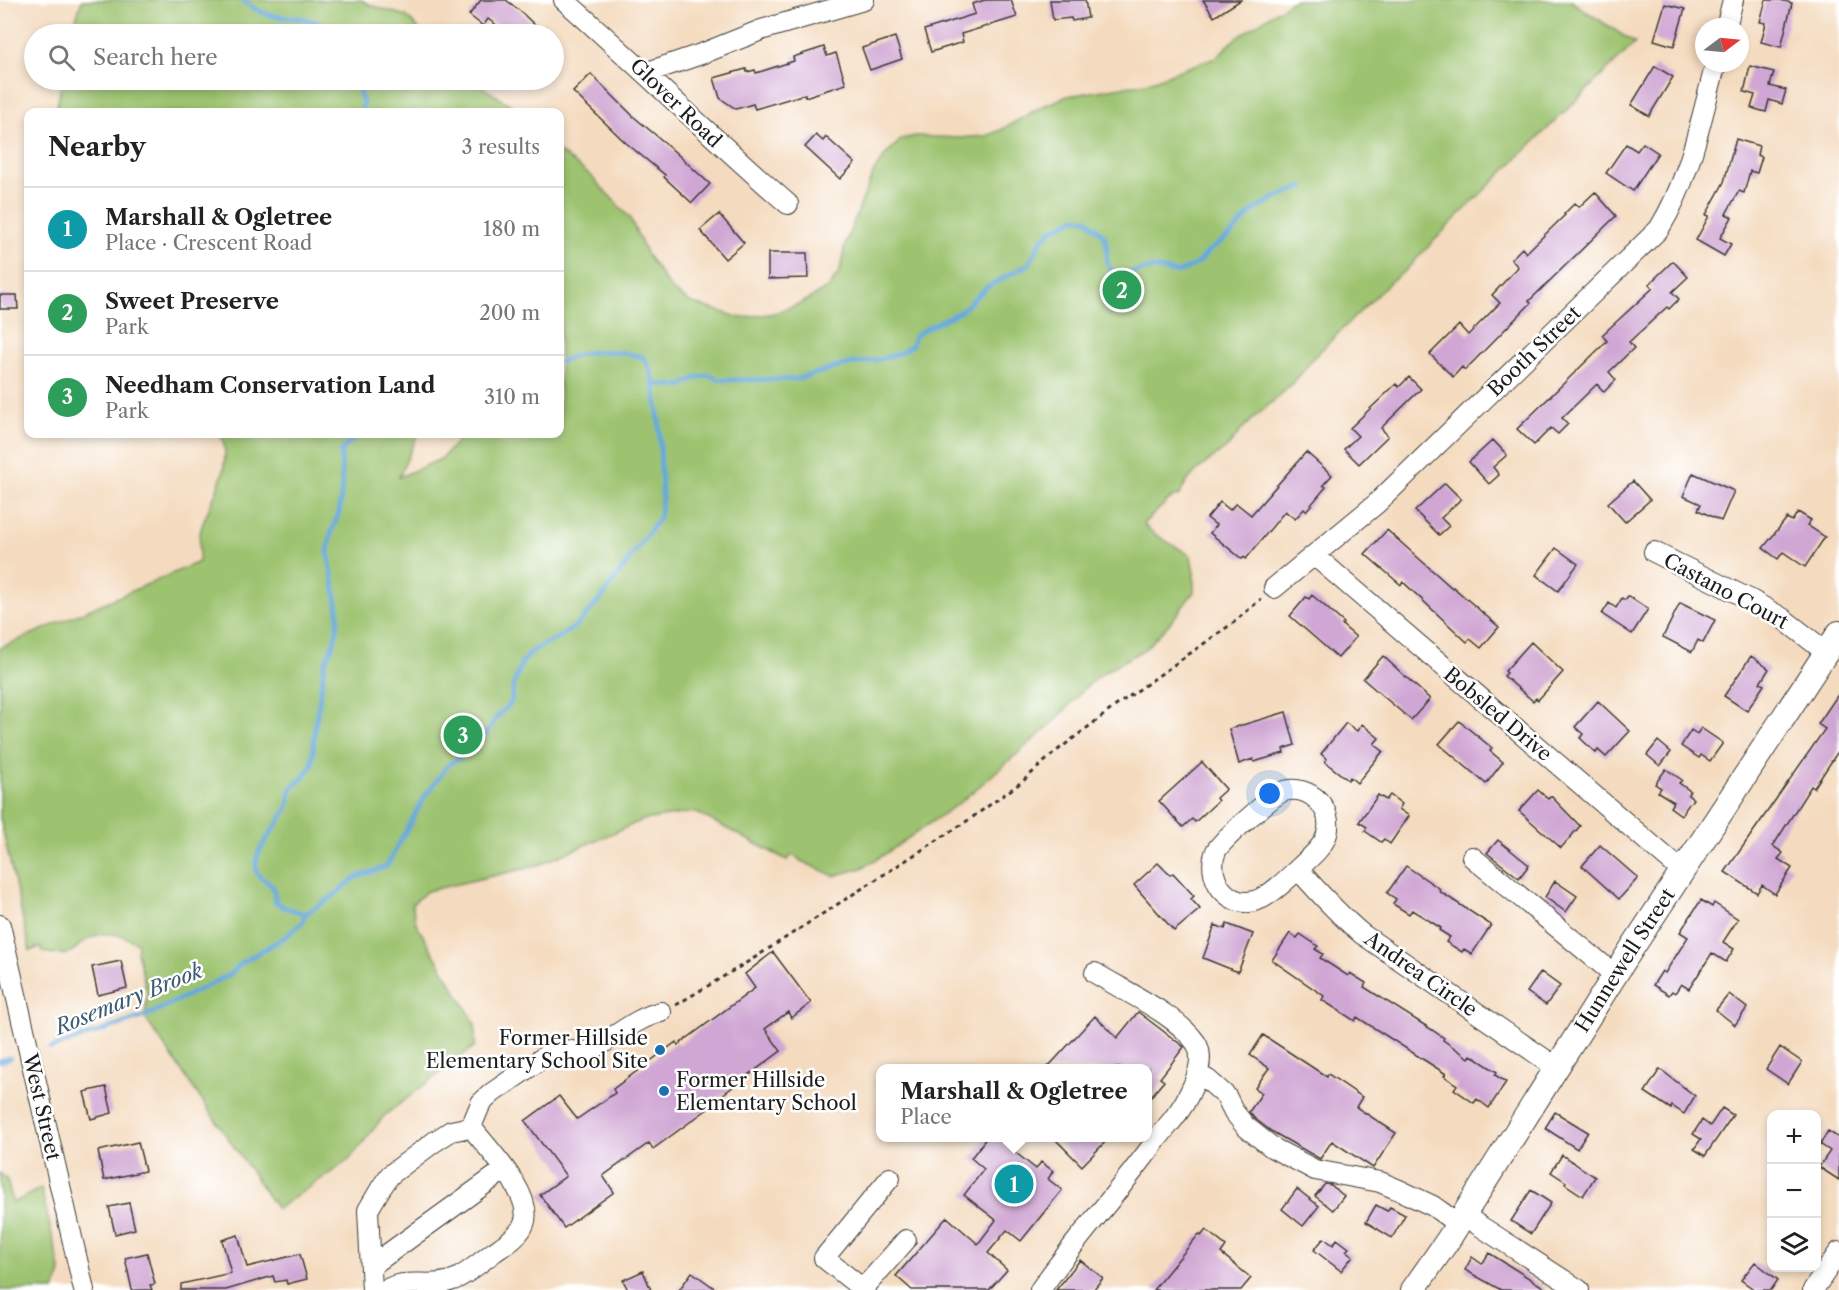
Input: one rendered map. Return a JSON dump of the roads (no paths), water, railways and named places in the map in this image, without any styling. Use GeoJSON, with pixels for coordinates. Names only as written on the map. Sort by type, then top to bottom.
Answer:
{"type":"FeatureCollection","features":[{"type":"Feature","properties":{"kind":"main road","name":"Hunnewell Street"},"geometry":{"type":"LineString","coordinates":[[1413,1290],[1682,871],[1832,643]]}},
{"type":"Feature","properties":{"kind":"street","name":"Glover Road"},"geometry":{"type":"LineString","coordinates":[[564,0],[723,148],[788,204]]}},
{"type":"Feature","properties":{"kind":"street"},"geometry":{"type":"LineString","coordinates":[[645,73],[761,30],[864,0]]}},
{"type":"Feature","properties":{"kind":"street"},"geometry":{"type":"LineString","coordinates":[[1728,18],[1733,0]]}},
{"type":"Feature","properties":{"kind":"street","name":"Booth Street"},"geometry":{"type":"LineString","coordinates":[[1274,588],[1376,504],[1659,229],[1673,208],[1683,182],[1714,72]]}},
{"type":"Feature","properties":{"kind":"street","name":"Castano Court"},"geometry":{"type":"LineString","coordinates":[[1654,552],[1832,643]]}},
{"type":"Feature","properties":{"kind":"street","name":"Bobsled Drive"},"geometry":{"type":"LineString","coordinates":[[1315,556],[1682,871]]}},
{"type":"Feature","properties":{"kind":"street"},"geometry":{"type":"LineString","coordinates":[[1296,790],[1311,794],[1319,801],[1327,814],[1328,825],[1322,846],[1298,868],[1267,896],[1247,902],[1234,900],[1224,893],[1217,883],[1213,868],[1216,851],[1225,841],[1273,797],[1284,791],[1296,790]]}},
{"type":"Feature","properties":{"kind":"street"},"geometry":{"type":"LineString","coordinates":[[1472,856],[1615,975]]}},
{"type":"Feature","properties":{"kind":"street","name":"Andrea Circle"},"geometry":{"type":"LineString","coordinates":[[1298,868],[1340,915],[1362,934],[1556,1067]]}},
{"type":"Feature","properties":{"kind":"street","name":"West Street"},"geometry":{"type":"LineString","coordinates":[[0,925],[84,1290]]}},
{"type":"Feature","properties":{"kind":"street"},"geometry":{"type":"LineString","coordinates":[[1040,1290],[1187,1099],[1197,1074],[1201,1055],[1196,1043],[1186,1032],[1161,1011],[1095,973]]}},
{"type":"Feature","properties":{"kind":"street"},"geometry":{"type":"LineString","coordinates":[[471,1127],[481,1104],[554,1050],[580,1053],[590,1050],[643,1017],[661,1012]]}},
{"type":"Feature","properties":{"kind":"street"},"geometry":{"type":"LineString","coordinates":[[1197,1074],[1208,1080],[1226,1096],[1234,1112],[1246,1127],[1273,1148],[1315,1170],[1380,1182],[1399,1190],[1460,1220],[1579,1290]]}},
{"type":"Feature","properties":{"kind":"street"},"geometry":{"type":"LineString","coordinates":[[386,1290],[394,1285],[412,1282],[432,1284],[453,1280],[510,1240],[524,1226],[526,1211],[522,1194],[471,1127]]}},
{"type":"Feature","properties":{"kind":"street"},"geometry":{"type":"LineString","coordinates":[[372,1290],[368,1210],[390,1174],[451,1131],[471,1127]]}},
{"type":"Feature","properties":{"kind":"street"},"geometry":{"type":"LineString","coordinates":[[371,1266],[504,1170]]}},
{"type":"Feature","properties":{"kind":"street"},"geometry":{"type":"LineString","coordinates":[[890,1178],[824,1258],[858,1288],[906,1240]]}},
{"type":"Feature","properties":{"kind":"street"},"geometry":{"type":"LineString","coordinates":[[1813,1290],[1839,1252]]}},
{"type":"Feature","properties":{"kind":"waterway","name":"Rosemary Brook"},"geometry":{"type":"LineString","coordinates":[[241,0],[270,15],[303,18],[320,24]]}},
{"type":"Feature","properties":{"kind":"waterway","name":"Rosemary Brook"},"geometry":{"type":"LineString","coordinates":[[359,90],[363,103],[362,108]]}},
{"type":"Feature","properties":{"kind":"waterway"},"geometry":{"type":"LineString","coordinates":[[654,384],[680,386],[696,378],[709,375],[720,380],[797,379],[902,352],[912,345],[915,336],[925,329],[961,311],[987,287],[1029,264],[1042,239],[1053,229],[1076,218],[1087,219],[1105,237],[1107,263],[1114,274],[1154,268],[1178,273],[1198,263],[1253,211],[1275,198],[1303,187]]}},
{"type":"Feature","properties":{"kind":"waterway"},"geometry":{"type":"LineString","coordinates":[[305,914],[335,895],[354,878],[386,867],[425,796],[449,764],[466,754],[487,733],[496,718],[511,703],[514,683],[521,664],[533,650],[577,625],[603,596],[659,518],[662,498],[659,420],[654,384],[650,369],[643,357],[621,353],[590,352],[564,360]]}},
{"type":"Feature","properties":{"kind":"waterway","name":"Rosemary Brook"},"geometry":{"type":"LineString","coordinates":[[51,1048],[148,1015],[229,975],[241,963],[285,937],[303,922],[305,914],[275,902],[273,888],[258,875],[256,863],[260,850],[288,807],[291,788],[302,779],[312,765],[315,727],[325,663],[334,643],[338,623],[338,608],[328,552],[331,533],[339,512],[342,487],[341,452],[353,438]]}},
{"type":"Feature","properties":{"kind":"waterway","name":"Rosemary Brook"},"geometry":{"type":"LineString","coordinates":[[0,1061],[10,1058]]}},
{"type":"Feature","properties":{"kind":"place","name":"Sweet Preserve"},"geometry":{"type":"Point","coordinates":[1122,290]}},
{"type":"Feature","properties":{"kind":"place","name":"Needham Conservation Land"},"geometry":{"type":"Point","coordinates":[463,735]}},
{"type":"Feature","properties":{"kind":"place","name":"Former Hillside Elementary School Site"},"geometry":{"type":"Point","coordinates":[660,1050]}},
{"type":"Feature","properties":{"kind":"place","name":"Former Hillside Elementary School"},"geometry":{"type":"Point","coordinates":[664,1091]}},
{"type":"Feature","properties":{"kind":"place","name":"Marshall & Ogletree"},"geometry":{"type":"Point","coordinates":[1014,1184]}}]}
